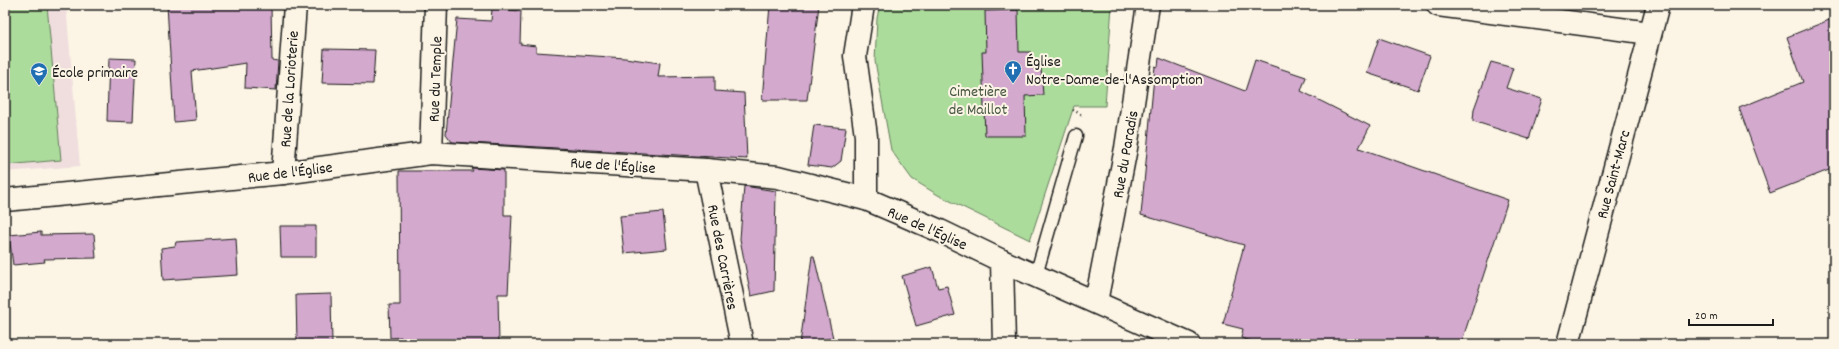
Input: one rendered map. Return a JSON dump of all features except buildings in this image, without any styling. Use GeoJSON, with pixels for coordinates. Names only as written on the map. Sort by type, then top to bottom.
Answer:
{"type":"FeatureCollection","features":[{"type":"Feature","properties":{"kind":"street","name":"Rue de la Lorioterie"},"geometry":{"type":"LineString","coordinates":[[282,173],[295,5]]}},
{"type":"Feature","properties":{"kind":"street","name":"Rue du Temple"},"geometry":{"type":"LineString","coordinates":[[431,153],[436,5]]}},
{"type":"Feature","properties":{"kind":"street"},"geometry":{"type":"LineString","coordinates":[[863,5],[855,56],[866,136],[866,199]]}},
{"type":"Feature","properties":{"kind":"street","name":"Rue du Paradis"},"geometry":{"type":"LineString","coordinates":[[1096,302],[1126,148],[1148,5]]}},
{"type":"Feature","properties":{"kind":"street"},"geometry":{"type":"LineString","coordinates":[[1438,5],[1650,33]]}},
{"type":"Feature","properties":{"kind":"street","name":"Rue Saint-Marc"},"geometry":{"type":"LineString","coordinates":[[1568,344],[1658,5]]}},
{"type":"Feature","properties":{"kind":"street","name":"Rue de l'Église"},"geometry":{"type":"LineString","coordinates":[[5,200],[282,173],[431,153],[706,170],[778,177],[866,199],[1189,344]]}},
{"type":"Feature","properties":{"kind":"street","name":"Rue des Carrières"},"geometry":{"type":"LineString","coordinates":[[706,170],[742,344]]}},
{"type":"Feature","properties":{"kind":"street"},"geometry":{"type":"LineString","coordinates":[[1002,261],[1004,344]]}},
{"type":"Feature","properties":{"kind":"lane"},"geometry":{"type":"LineString","coordinates":[[1036,275],[1076,136]]}},
{"type":"Feature","properties":{"kind":"shaded area","name":"École primaire"},"geometry":{"type":"Polygon","coordinates":[[[5,5],[66,5],[80,166],[5,172],[5,5]]]}},
{"type":"Feature","properties":{"kind":"green space","name":"École primaire"},"geometry":{"type":"Polygon","coordinates":[[[5,5],[47,5],[61,160],[5,165],[5,5]]]}},
{"type":"Feature","properties":{"kind":"green space","name":"Cimetière de Maillot"},"geometry":{"type":"Polygon","coordinates":[[[880,5],[1112,5],[1105,106],[1074,106],[1030,240],[938,195],[912,179],[891,150],[875,61],[877,18],[880,5]]]}},
{"type":"Feature","properties":{"kind":"place","name":"Église Notre-Dame-de-l'Assomption"},"geometry":{"type":"Point","coordinates":[1013,84]}},
{"type":"Feature","properties":{"kind":"place","name":"École primaire"},"geometry":{"type":"Point","coordinates":[39,86]}}]}
